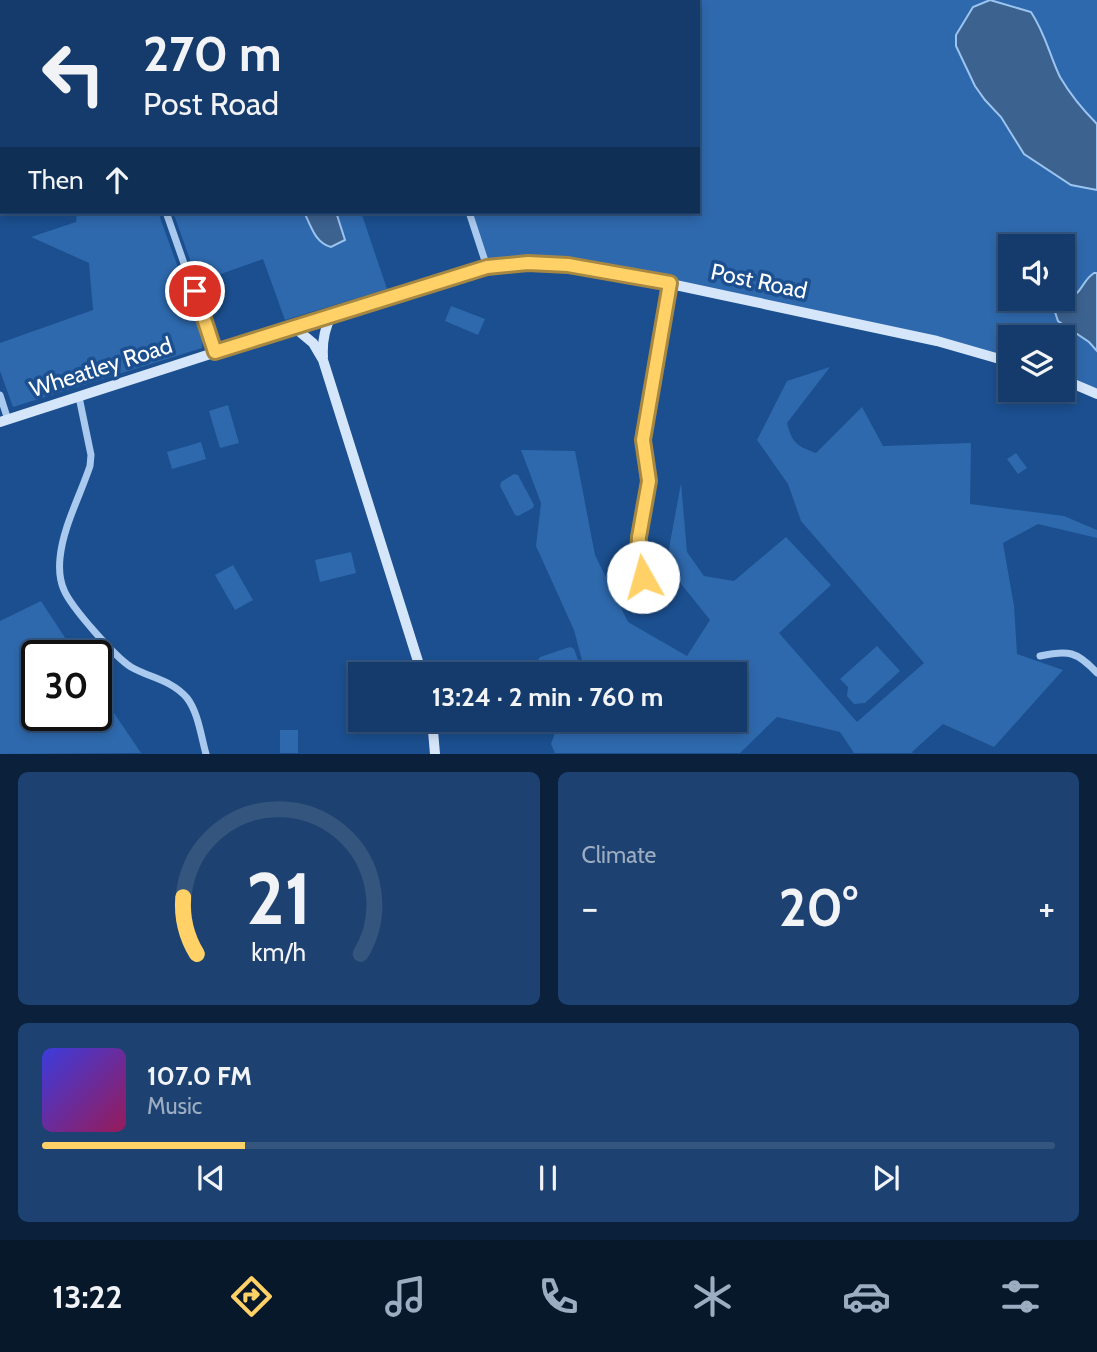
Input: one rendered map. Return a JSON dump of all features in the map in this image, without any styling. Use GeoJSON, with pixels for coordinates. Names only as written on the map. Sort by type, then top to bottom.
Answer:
{"type":"FeatureCollection","features":[{"type":"Feature","properties":{"kind":"main road","name":"Post Road"},"geometry":{"type":"LineString","coordinates":[[295,328],[487,267],[528,263],[568,265],[670,283],[937,341],[998,359]]}},
{"type":"Feature","properties":{"kind":"main road"},"geometry":{"type":"LineString","coordinates":[[323,360],[322,343],[331,316]]}},
{"type":"Feature","properties":{"kind":"main road","name":"Wheatley Road"},"geometry":{"type":"LineString","coordinates":[[4,421],[295,328]]}},
{"type":"Feature","properties":{"kind":"main road"},"geometry":{"type":"LineString","coordinates":[[295,328],[313,343],[323,360],[418,662]]}},
{"type":"Feature","properties":{"kind":"main road"},"geometry":{"type":"LineString","coordinates":[[1075,385],[1097,394]]}},
{"type":"Feature","properties":{"kind":"main road"},"geometry":{"type":"LineString","coordinates":[[433,732],[435,754]]}},
{"type":"Feature","properties":{"kind":"street"},"geometry":{"type":"LineString","coordinates":[[167,214],[215,352]]}},
{"type":"Feature","properties":{"kind":"street"},"geometry":{"type":"LineString","coordinates":[[470,214],[487,267]]}},
{"type":"Feature","properties":{"kind":"street"},"geometry":{"type":"LineString","coordinates":[[643,577],[638,554],[639,537],[649,481],[643,440],[670,283]]}},
{"type":"Feature","properties":{"kind":"street"},"geometry":{"type":"LineString","coordinates":[[0,395],[4,421]]}},
{"type":"Feature","properties":{"kind":"street"},"geometry":{"type":"LineString","coordinates":[[79,397],[91,455],[90,466],[60,557],[63,588],[71,602],[120,658],[131,667],[172,685],[186,696],[192,705],[206,754]]}},
{"type":"Feature","properties":{"kind":"street"},"geometry":{"type":"LineString","coordinates":[[1040,656],[1060,652],[1072,653],[1086,661],[1097,673]]}},
{"type":"Feature","properties":{"kind":"shaded area"},"geometry":{"type":"Polygon","coordinates":[[[700,0],[1097,0],[1097,394],[1075,385],[1075,325],[998,325],[998,359],[568,265],[487,267],[470,214],[700,214],[700,0]]]}},
{"type":"Feature","properties":{"kind":"shaded area"},"geometry":{"type":"Polygon","coordinates":[[[990,0],[1031,12],[1060,77],[1077,102],[1097,124],[1097,190],[1071,185],[1024,154],[1001,117],[975,86],[956,46],[956,35],[973,7],[990,0]]]}},
{"type":"Feature","properties":{"kind":"shaded area"},"geometry":{"type":"Polygon","coordinates":[[[77,214],[159,214],[203,337],[202,348],[13,407],[0,371],[0,343],[93,310],[89,263],[31,237],[76,222],[77,214]]]}},
{"type":"Feature","properties":{"kind":"shaded area"},"geometry":{"type":"Polygon","coordinates":[[[174,214],[362,214],[387,289],[285,320],[263,259],[198,282],[174,214]]]}},
{"type":"Feature","properties":{"kind":"shaded area"},"geometry":{"type":"Polygon","coordinates":[[[305,214],[337,214],[345,240],[331,247],[321,242],[305,214]]]}},
{"type":"Feature","properties":{"kind":"shaded area"},"geometry":{"type":"Polygon","coordinates":[[[1097,273],[1097,351],[1075,333],[1075,325],[1064,325],[1058,321],[1055,312],[1075,311],[1075,294],[1087,279],[1097,273]]]}},
{"type":"Feature","properties":{"kind":"shaded area"},"geometry":{"type":"Polygon","coordinates":[[[451,306],[485,319],[478,335],[445,321],[451,306]]]}},
{"type":"Feature","properties":{"kind":"shaded area"},"geometry":{"type":"Polygon","coordinates":[[[830,367],[787,423],[793,439],[800,446],[816,453],[862,407],[883,446],[971,443],[970,504],[1064,516],[1097,530],[1097,538],[1038,524],[1003,543],[1014,606],[1017,654],[1063,670],[994,747],[943,724],[913,753],[854,753],[840,732],[777,717],[740,753],[555,753],[551,744],[555,732],[747,732],[747,662],[582,662],[574,630],[536,546],[541,503],[521,450],[575,451],[595,555],[628,622],[687,656],[710,620],[666,565],[681,483],[687,552],[704,576],[734,581],[786,537],[831,585],[779,633],[857,722],[924,663],[801,521],[788,484],[757,440],[787,381],[830,367]]]}},
{"type":"Feature","properties":{"kind":"shaded area"},"geometry":{"type":"Polygon","coordinates":[[[228,405],[239,443],[220,448],[209,411],[228,405]]]}},
{"type":"Feature","properties":{"kind":"shaded area"},"geometry":{"type":"Polygon","coordinates":[[[201,442],[206,459],[172,469],[167,452],[201,442]]]}},
{"type":"Feature","properties":{"kind":"shaded area"},"geometry":{"type":"Polygon","coordinates":[[[1016,453],[1027,468],[1018,474],[1007,459],[1016,453]]]}},
{"type":"Feature","properties":{"kind":"shaded area"},"geometry":{"type":"Polygon","coordinates":[[[514,474],[518,475],[534,505],[518,516],[500,486],[501,482],[514,474]]]}},
{"type":"Feature","properties":{"kind":"shaded area"},"geometry":{"type":"Polygon","coordinates":[[[351,552],[356,573],[320,582],[315,560],[351,552]]]}},
{"type":"Feature","properties":{"kind":"shaded area"},"geometry":{"type":"Polygon","coordinates":[[[233,565],[253,600],[235,610],[215,575],[233,565]]]}},
{"type":"Feature","properties":{"kind":"shaded area"},"geometry":{"type":"Polygon","coordinates":[[[41,601],[67,640],[21,640],[21,731],[112,731],[112,710],[141,753],[0,754],[0,621],[41,601]]]}},
{"type":"Feature","properties":{"kind":"shaded area"},"geometry":{"type":"Polygon","coordinates":[[[877,646],[900,671],[865,703],[854,704],[847,696],[848,687],[840,679],[877,646]]]}},
{"type":"Feature","properties":{"kind":"shaded area"},"geometry":{"type":"Polygon","coordinates":[[[570,647],[574,649],[578,660],[539,662],[540,657],[570,647]]]}},
{"type":"Feature","properties":{"kind":"shaded area"},"geometry":{"type":"Polygon","coordinates":[[[280,730],[298,730],[298,753],[280,753],[280,730]]]}},
{"type":"Feature","properties":{"kind":"route"},"geometry":{"type":"LineString","coordinates":[[195,291],[215,352],[487,267],[528,263],[568,265],[670,283],[643,440],[649,481],[648,500],[639,537],[638,554],[643,577]]}}]}
